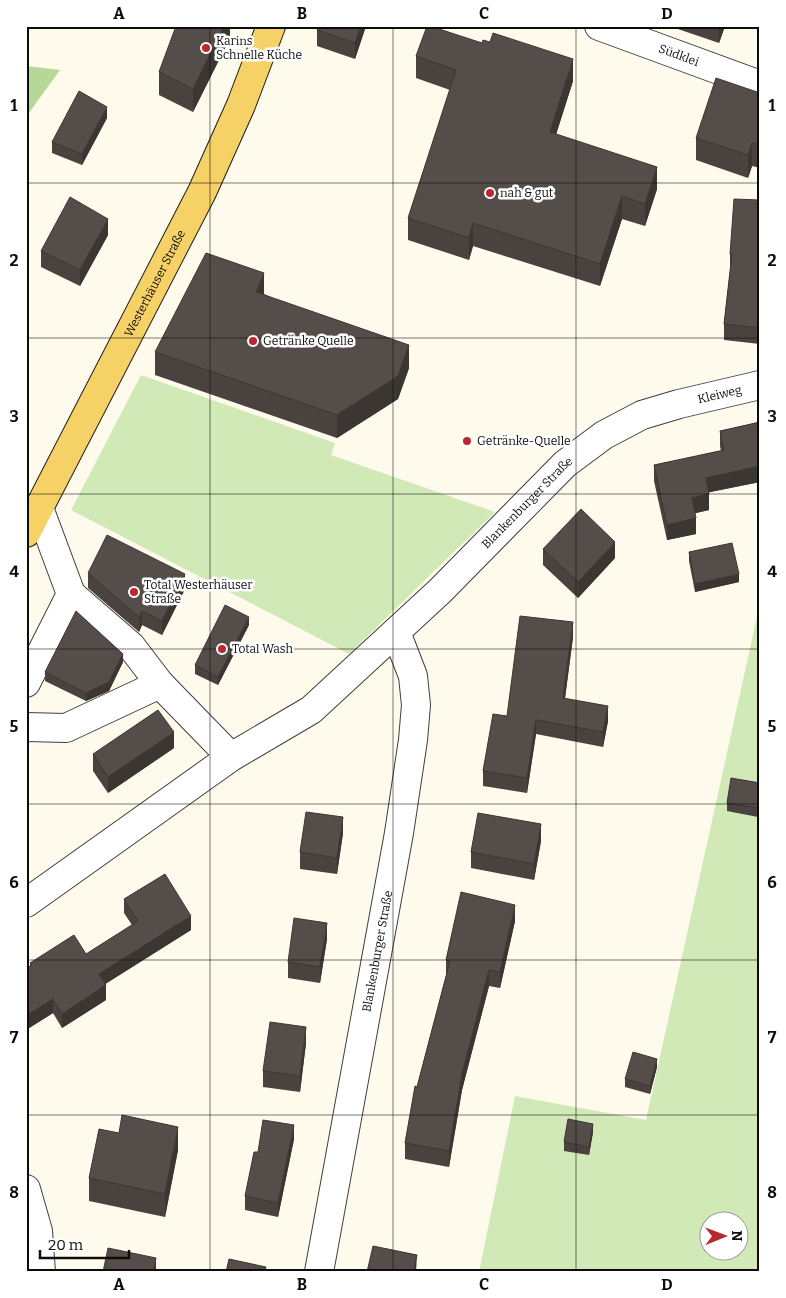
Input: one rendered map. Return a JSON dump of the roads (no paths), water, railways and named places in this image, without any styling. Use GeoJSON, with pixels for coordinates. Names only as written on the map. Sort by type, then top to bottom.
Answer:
{"type":"FeatureCollection","features":[{"type":"Feature","properties":{"kind":"main road","name":"Westerhäuser Straße"},"geometry":{"type":"LineString","coordinates":[[26,533],[202,192],[241,105],[271,26]]}},
{"type":"Feature","properties":{"kind":"street","name":"Südklei"},"geometry":{"type":"LineString","coordinates":[[598,26],[760,85]]}},
{"type":"Feature","properties":{"kind":"street","name":"Kleiweg"},"geometry":{"type":"LineString","coordinates":[[678,404],[760,385]]}},
{"type":"Feature","properties":{"kind":"street","name":"Blankenburger Straße"},"geometry":{"type":"LineString","coordinates":[[26,903],[231,757],[311,710],[440,591],[565,464],[604,435],[642,415],[678,404]]}},
{"type":"Feature","properties":{"kind":"street"},"geometry":{"type":"LineString","coordinates":[[39,508],[71,594],[131,646],[160,684],[231,757]]}},
{"type":"Feature","properties":{"kind":"street"},"geometry":{"type":"LineString","coordinates":[[26,683],[71,594]]}},
{"type":"Feature","properties":{"kind":"street","name":"Blankenburger Straße"},"geometry":{"type":"LineString","coordinates":[[319,1272],[413,740],[416,705],[413,676],[396,632]]}},
{"type":"Feature","properties":{"kind":"street"},"geometry":{"type":"LineString","coordinates":[[26,727],[66,728],[160,684]]}},
{"type":"Feature","properties":{"kind":"street"},"geometry":{"type":"LineString","coordinates":[[26,1188],[38,1231],[41,1272]]}},
{"type":"Feature","properties":{"kind":"place","name":"Karins Schnelle Küche"},"geometry":{"type":"Point","coordinates":[206,48]}},
{"type":"Feature","properties":{"kind":"place","name":"nah & gut"},"geometry":{"type":"Point","coordinates":[490,193]}},
{"type":"Feature","properties":{"kind":"place","name":"Getränke Quelle"},"geometry":{"type":"Point","coordinates":[253,341]}},
{"type":"Feature","properties":{"kind":"place","name":"Getränke-Quelle"},"geometry":{"type":"Point","coordinates":[467,441]}},
{"type":"Feature","properties":{"kind":"place","name":"Total Westerhäuser Straße"},"geometry":{"type":"Point","coordinates":[134,592]}},
{"type":"Feature","properties":{"kind":"place","name":"Total Wash"},"geometry":{"type":"Point","coordinates":[222,649]}}]}
